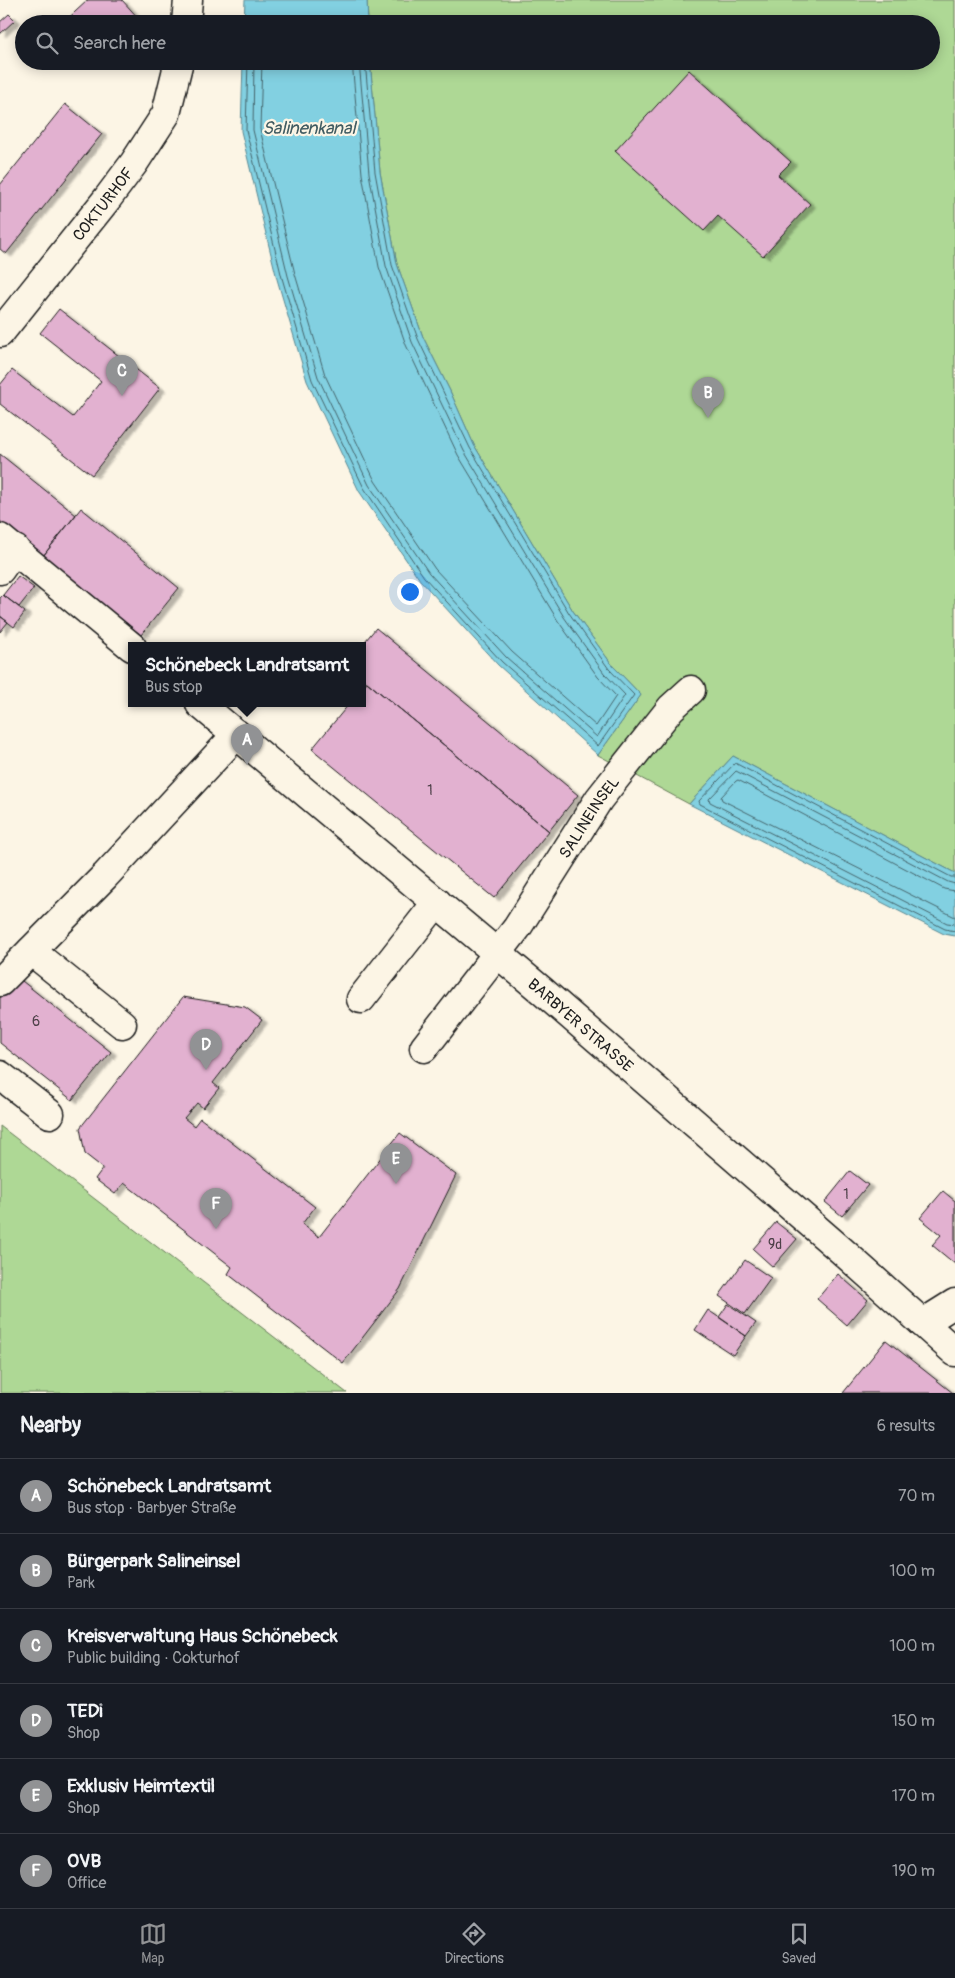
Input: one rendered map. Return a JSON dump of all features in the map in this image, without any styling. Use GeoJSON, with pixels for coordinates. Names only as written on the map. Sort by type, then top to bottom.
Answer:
{"type":"FeatureCollection","features":[{"type":"Feature","properties":{"kind":"street"},"geometry":{"type":"LineString","coordinates":[[187,15],[188,0]]}},
{"type":"Feature","properties":{"kind":"street","name":"COKTURHOF"},"geometry":{"type":"LineString","coordinates":[[0,333],[31,292],[107,200],[166,114],[177,70]]}},
{"type":"Feature","properties":{"kind":"street"},"geometry":{"type":"LineString","coordinates":[[5,552],[128,644]]}},
{"type":"Feature","properties":{"kind":"street","name":"SALINEINSEL"},"geometry":{"type":"LineString","coordinates":[[424,1048],[517,928],[598,800],[671,708],[691,690]]}},
{"type":"Feature","properties":{"kind":"street","name":"BARBYER STRASSE"},"geometry":{"type":"LineString","coordinates":[[204,707],[497,952],[955,1352]]}},
{"type":"Feature","properties":{"kind":"street"},"geometry":{"type":"LineString","coordinates":[[0,982],[105,876],[237,734]]}},
{"type":"Feature","properties":{"kind":"street"},"geometry":{"type":"LineString","coordinates":[[360,999],[437,902]]}},
{"type":"Feature","properties":{"kind":"street"},"geometry":{"type":"LineString","coordinates":[[31,951],[122,1024]]}},
{"type":"Feature","properties":{"kind":"street"},"geometry":{"type":"LineString","coordinates":[[0,1075],[50,1114]]}},
{"type":"Feature","properties":{"kind":"street"},"geometry":{"type":"LineString","coordinates":[[923,1323],[955,1303]]}},
{"type":"Feature","properties":{"kind":"green space"},"geometry":{"type":"Polygon","coordinates":[[[367,0],[955,0],[955,873],[733,756],[689,804],[598,755],[641,695],[613,666],[573,611],[474,445],[423,337],[397,264],[380,172],[371,70],[940,70],[940,15],[368,15],[367,0]]]}},
{"type":"Feature","properties":{"kind":"green space"},"geometry":{"type":"Polygon","coordinates":[[[0,1126],[347,1393],[0,1393],[0,1126]]]}},
{"type":"Feature","properties":{"kind":"water"},"geometry":{"type":"Polygon","coordinates":[[[245,0],[367,0],[368,15],[244,15],[245,0]]]}},
{"type":"Feature","properties":{"kind":"water","name":"Salinenkanal"},"geometry":{"type":"Polygon","coordinates":[[[243,70],[371,70],[380,172],[397,264],[423,337],[474,445],[573,611],[613,666],[641,695],[598,755],[498,665],[420,580],[359,491],[307,381],[277,279],[241,131],[243,70]]]}},
{"type":"Feature","properties":{"kind":"water"},"geometry":{"type":"Polygon","coordinates":[[[733,756],[955,873],[955,936],[944,934],[689,804],[733,756]]]}},
{"type":"Feature","properties":{"kind":"building"},"geometry":{"type":"Polygon","coordinates":[[[88,0],[122,0],[136,15],[72,15],[88,0]]]}},
{"type":"Feature","properties":{"kind":"building"},"geometry":{"type":"Polygon","coordinates":[[[9,14],[15,20],[0,34],[0,22],[9,14]]]}},
{"type":"Feature","properties":{"kind":"building"},"geometry":{"type":"Polygon","coordinates":[[[689,70],[791,162],[778,175],[810,204],[763,256],[718,216],[704,231],[615,151],[689,70]]]}},
{"type":"Feature","properties":{"kind":"building"},"geometry":{"type":"Polygon","coordinates":[[[65,104],[102,134],[6,254],[0,249],[0,185],[65,104]]]}},
{"type":"Feature","properties":{"kind":"building"},"geometry":{"type":"Polygon","coordinates":[[[59,309],[160,388],[92,475],[0,404],[0,385],[12,370],[73,417],[101,381],[40,333],[59,309]]]}},
{"type":"Feature","properties":{"kind":"building"},"geometry":{"type":"Polygon","coordinates":[[[0,454],[76,515],[43,556],[0,521],[0,454]]]}},
{"type":"Feature","properties":{"kind":"building"},"geometry":{"type":"Polygon","coordinates":[[[81,508],[179,588],[141,635],[43,556],[81,508]]]}},
{"type":"Feature","properties":{"kind":"building"},"geometry":{"type":"Polygon","coordinates":[[[18,576],[34,588],[19,607],[3,595],[18,576]]]}},
{"type":"Feature","properties":{"kind":"building"},"geometry":{"type":"Polygon","coordinates":[[[3,595],[25,612],[14,627],[0,616],[0,598],[3,595]]]}},
{"type":"Feature","properties":{"kind":"building"},"geometry":{"type":"Polygon","coordinates":[[[0,616],[8,622],[0,632],[0,616]]]}},
{"type":"Feature","properties":{"kind":"building"},"geometry":{"type":"Polygon","coordinates":[[[376,628],[578,795],[549,831],[366,681],[366,642],[364,642],[376,628]]]}},
{"type":"Feature","properties":{"kind":"building"},"geometry":{"type":"Polygon","coordinates":[[[367,682],[549,831],[494,898],[312,749],[347,707],[366,707],[367,682]]]}},
{"type":"Feature","properties":{"kind":"building"},"geometry":{"type":"Polygon","coordinates":[[[17,977],[111,1052],[72,1100],[0,1043],[0,998],[17,977]]]}},
{"type":"Feature","properties":{"kind":"building"},"geometry":{"type":"Polygon","coordinates":[[[183,997],[245,1007],[262,1020],[213,1083],[219,1088],[203,1108],[197,1103],[184,1118],[194,1126],[200,1118],[315,1207],[302,1224],[319,1237],[400,1133],[456,1175],[400,1289],[343,1363],[228,1274],[232,1267],[124,1183],[115,1194],[95,1179],[103,1168],[85,1154],[80,1128],[183,997]]]}},
{"type":"Feature","properties":{"kind":"building"},"geometry":{"type":"Polygon","coordinates":[[[850,1171],[868,1185],[842,1216],[825,1202],[850,1171]]]}},
{"type":"Feature","properties":{"kind":"building"},"geometry":{"type":"Polygon","coordinates":[[[943,1191],[955,1201],[955,1264],[932,1245],[941,1235],[920,1218],[943,1191]]]}},
{"type":"Feature","properties":{"kind":"building"},"geometry":{"type":"Polygon","coordinates":[[[776,1222],[797,1239],[773,1267],[753,1249],[776,1222]]]}},
{"type":"Feature","properties":{"kind":"building"},"geometry":{"type":"Polygon","coordinates":[[[745,1260],[771,1278],[745,1314],[719,1296],[745,1260]]]}},
{"type":"Feature","properties":{"kind":"building"},"geometry":{"type":"Polygon","coordinates":[[[838,1274],[868,1300],[847,1325],[817,1299],[838,1274]]]}},
{"type":"Feature","properties":{"kind":"building"},"geometry":{"type":"Polygon","coordinates":[[[728,1304],[756,1323],[746,1336],[719,1317],[728,1304]]]}},
{"type":"Feature","properties":{"kind":"building"},"geometry":{"type":"Polygon","coordinates":[[[708,1310],[746,1336],[733,1355],[695,1330],[708,1310]]]}},
{"type":"Feature","properties":{"kind":"building"},"geometry":{"type":"Polygon","coordinates":[[[886,1340],[953,1393],[843,1393],[886,1340]]]}},
{"type":"Feature","properties":{"kind":"place","name":"Kreisverwaltung Haus Schönebeck"},"geometry":{"type":"Point","coordinates":[122,396]}},
{"type":"Feature","properties":{"kind":"place","name":"Bürgerpark Salineinsel"},"geometry":{"type":"Point","coordinates":[708,418]}},
{"type":"Feature","properties":{"kind":"place","name":"Schönebeck Landratsamt"},"geometry":{"type":"Point","coordinates":[247,765]}},
{"type":"Feature","properties":{"kind":"place","name":"TEDi"},"geometry":{"type":"Point","coordinates":[206,1070]}},
{"type":"Feature","properties":{"kind":"place","name":"Exklusiv Heimtextil"},"geometry":{"type":"Point","coordinates":[396,1184]}},
{"type":"Feature","properties":{"kind":"place","name":"OVB"},"geometry":{"type":"Point","coordinates":[216,1229]}}]}
